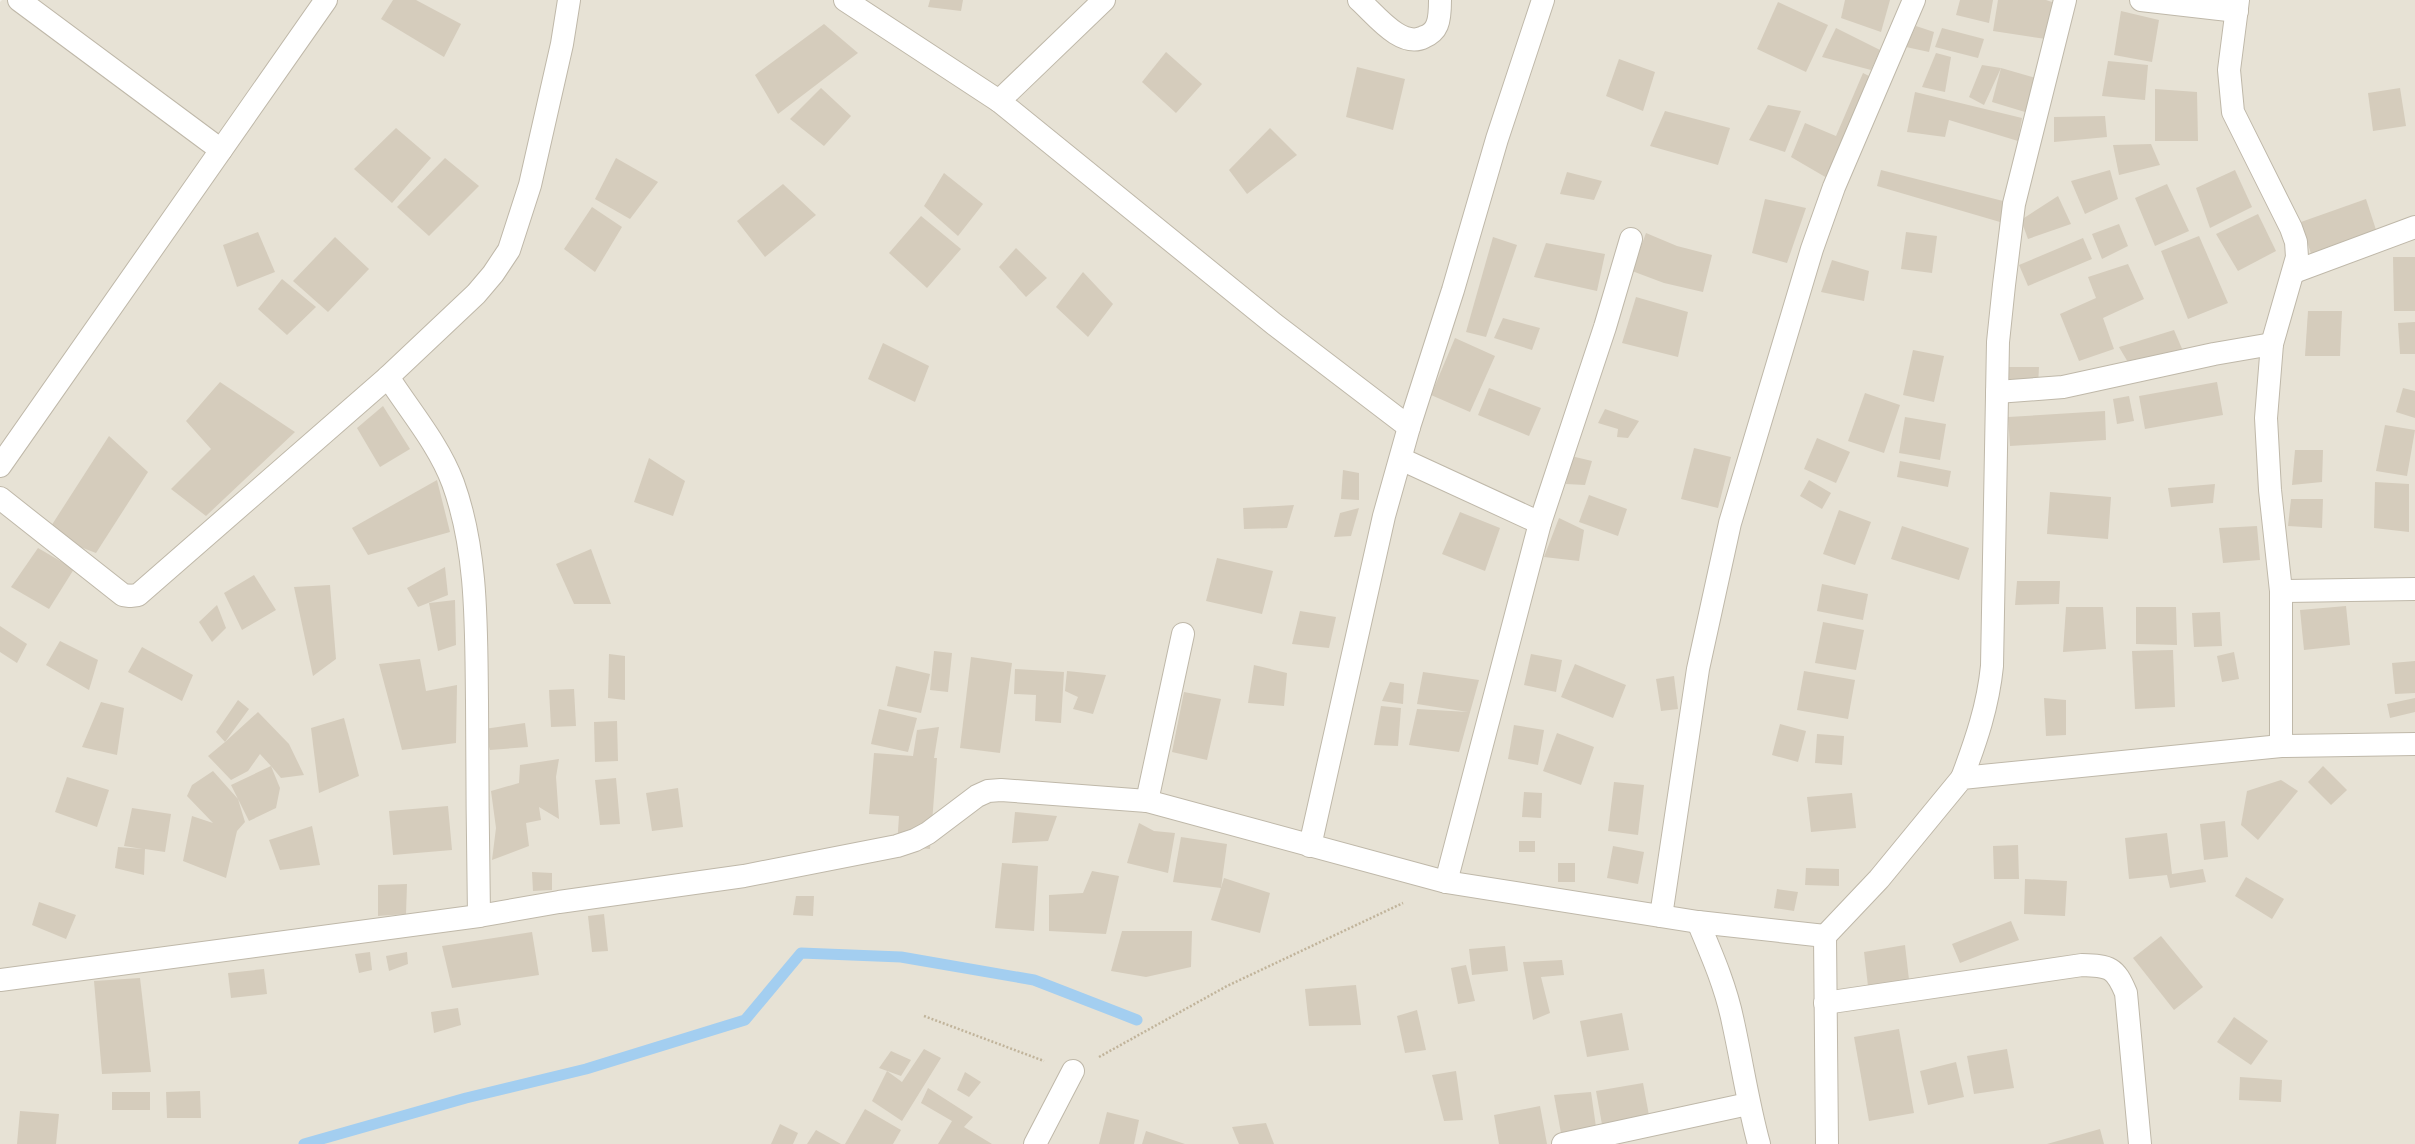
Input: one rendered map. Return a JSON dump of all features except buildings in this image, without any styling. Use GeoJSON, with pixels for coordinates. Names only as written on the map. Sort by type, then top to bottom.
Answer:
{"type":"FeatureCollection","features":[{"type":"Feature","properties":{"kind":"street"},"geometry":{"type":"LineString","coordinates":[[19,0],[221,150]]}},
{"type":"Feature","properties":{"kind":"street"},"geometry":{"type":"LineString","coordinates":[[0,466],[326,0]]}},
{"type":"Feature","properties":{"kind":"street"},"geometry":{"type":"LineString","coordinates":[[0,498],[123,595],[138,595],[388,377],[476,294],[493,274],[509,250],[530,185],[562,44],[569,0]]}},
{"type":"Feature","properties":{"kind":"street"},"geometry":{"type":"LineString","coordinates":[[845,0],[999,101],[1274,324],[1409,427]]}},
{"type":"Feature","properties":{"kind":"street"},"geometry":{"type":"LineString","coordinates":[[999,101],[1104,0]]}},
{"type":"Feature","properties":{"kind":"street"},"geometry":{"type":"LineString","coordinates":[[1359,0],[1397,35],[1408,40],[1420,40],[1430,34],[1437,24],[1440,0]]}},
{"type":"Feature","properties":{"kind":"street"},"geometry":{"type":"LineString","coordinates":[[1310,846],[1384,516],[1409,427],[1453,290],[1497,139],[1543,0]]}},
{"type":"Feature","properties":{"kind":"street"},"geometry":{"type":"LineString","coordinates":[[1661,916],[1698,669],[1730,523],[1812,249],[1834,187],[1914,0]]}},
{"type":"Feature","properties":{"kind":"street"},"geometry":{"type":"LineString","coordinates":[[1827,1144],[1825,936],[1879,879],[1962,778],[1984,718],[1990,694],[1992,666],[1998,342],[2014,204],[2065,0]]}},
{"type":"Feature","properties":{"kind":"street"},"geometry":{"type":"LineString","coordinates":[[2141,0],[2238,5],[2229,70],[2233,112],[2291,228],[2296,242],[2297,257],[2294,272],[2279,316],[2272,344],[2266,418],[2270,490],[2281,591],[2281,746]]}},
{"type":"Feature","properties":{"kind":"street"},"geometry":{"type":"LineString","coordinates":[[2294,272],[2415,227]]}},
{"type":"Feature","properties":{"kind":"street"},"geometry":{"type":"LineString","coordinates":[[1446,882],[1540,523],[1604,327],[1630,239]]}},
{"type":"Feature","properties":{"kind":"street"},"geometry":{"type":"LineString","coordinates":[[1997,392],[2063,387],[2214,354],[2272,344]]}},
{"type":"Feature","properties":{"kind":"street"},"geometry":{"type":"LineString","coordinates":[[388,377],[444,461],[461,511],[471,565],[476,618],[479,916]]}},
{"type":"Feature","properties":{"kind":"street"},"geometry":{"type":"LineString","coordinates":[[1401,459],[1540,523]]}},
{"type":"Feature","properties":{"kind":"street"},"geometry":{"type":"LineString","coordinates":[[2281,591],[2415,589]]}},
{"type":"Feature","properties":{"kind":"street"},"geometry":{"type":"LineString","coordinates":[[1147,801],[1183,634]]}},
{"type":"Feature","properties":{"kind":"street"},"geometry":{"type":"LineString","coordinates":[[1962,778],[2281,746],[2415,744]]}},
{"type":"Feature","properties":{"kind":"street"},"geometry":{"type":"LineString","coordinates":[[0,980],[479,916],[559,902],[744,876],[897,846],[916,840],[928,833],[977,796],[988,791],[1001,790],[1147,801],[1446,882],[1698,922],[1825,936]]}},
{"type":"Feature","properties":{"kind":"street"},"geometry":{"type":"LineString","coordinates":[[1698,922],[1720,974],[1731,1014],[1748,1104],[1759,1144]]}},
{"type":"Feature","properties":{"kind":"street"},"geometry":{"type":"LineString","coordinates":[[1825,1003],[2082,965],[2102,966],[2118,974],[2126,993],[2140,1144]]}},
{"type":"Feature","properties":{"kind":"street"},"geometry":{"type":"LineString","coordinates":[[1035,1144],[1073,1071]]}},
{"type":"Feature","properties":{"kind":"street"},"geometry":{"type":"LineString","coordinates":[[1563,1144],[1748,1104]]}},
{"type":"Feature","properties":{"kind":"path"},"geometry":{"type":"LineString","coordinates":[[924,1016],[1073,1071],[1227,986],[1446,882]]}},
{"type":"Feature","properties":{"kind":"shaded area"},"geometry":{"type":"Polygon","coordinates":[[[2,0],[2415,0],[2415,1144],[0,1144],[0,2],[2,0]]]}},
{"type":"Feature","properties":{"kind":"waterway"},"geometry":{"type":"LineString","coordinates":[[304,1144],[466,1098],[586,1069],[745,1020],[801,953],[901,957],[1034,980],[1137,1020]]}}]}
